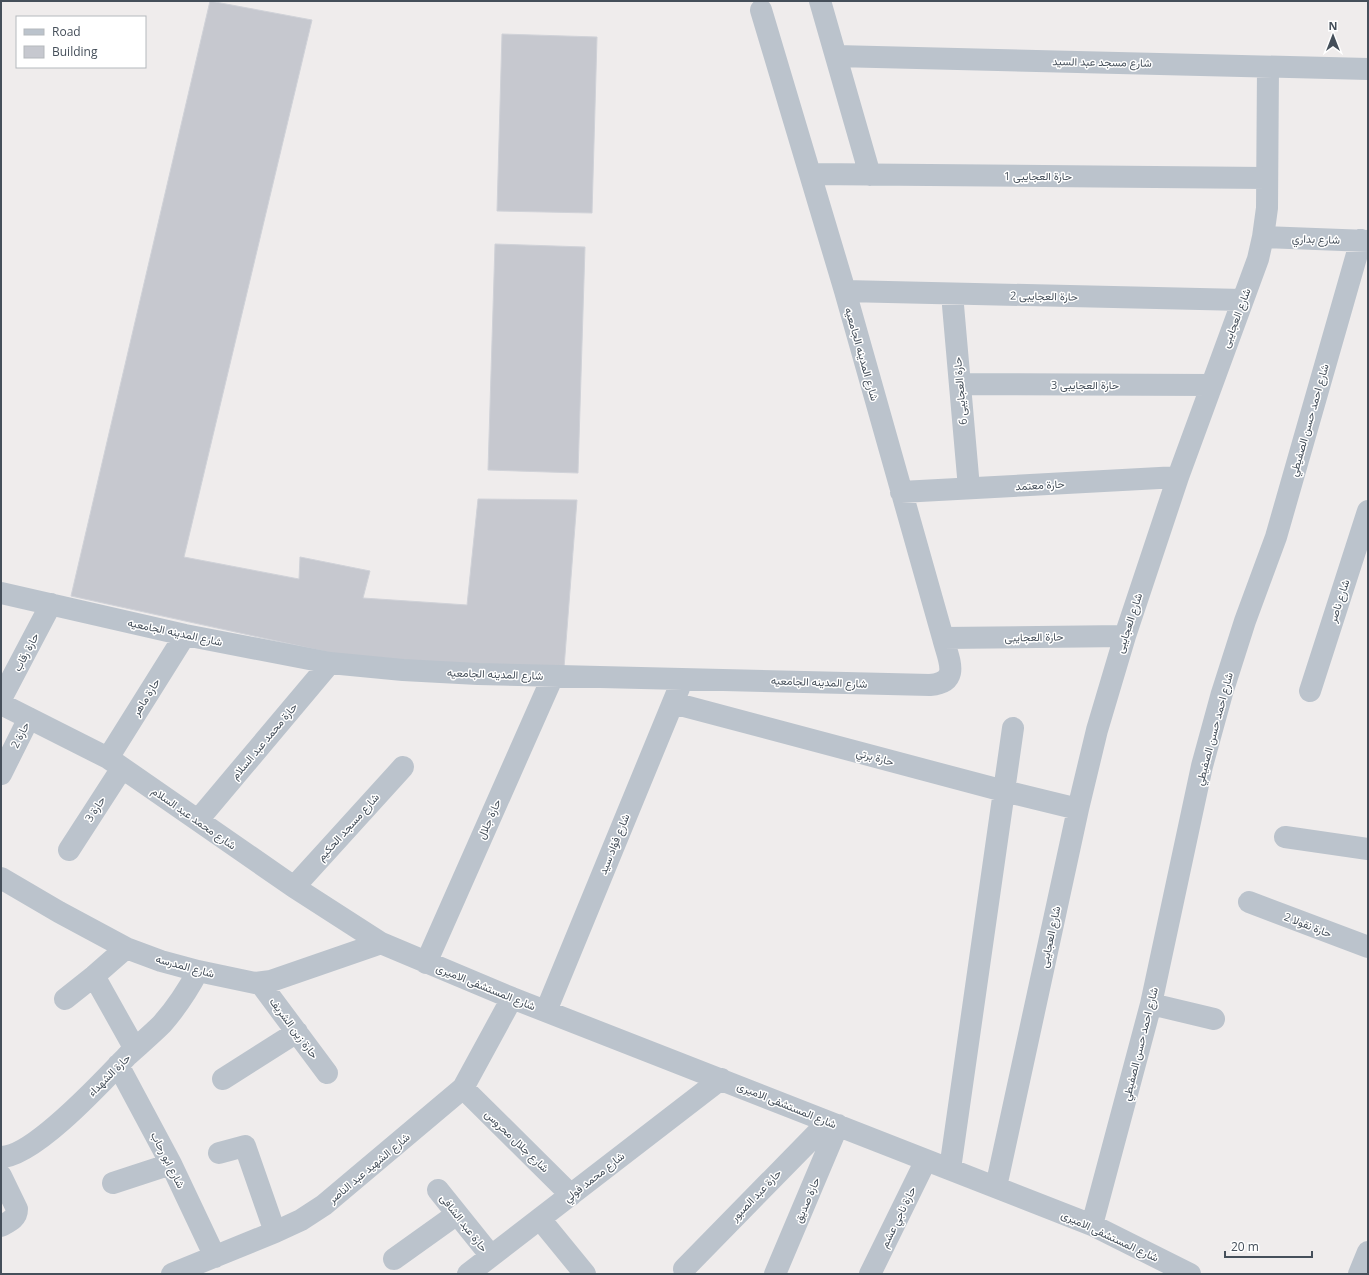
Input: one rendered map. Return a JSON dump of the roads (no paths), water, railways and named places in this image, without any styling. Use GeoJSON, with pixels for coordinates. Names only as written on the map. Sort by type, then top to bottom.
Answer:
{"type":"FeatureCollection","features":[{"type":"Feature","properties":{"kind":"street"},"geometry":{"type":"LineString","coordinates":[[820,1],[870,175]]}},
{"type":"Feature","properties":{"kind":"street","name":"شارع المدينه الجامعيه"},"geometry":{"type":"LineString","coordinates":[[1,593],[185,635],[330,663],[403,670],[478,674],[930,685],[940,684],[948,678],[951,669],[943,638],[845,291],[761,10]]}},
{"type":"Feature","properties":{"kind":"street","name":"شارع مسجد عبد السيد"},"geometry":{"type":"LineString","coordinates":[[836,56],[1368,69]]}},
{"type":"Feature","properties":{"kind":"street","name":"شارع العجايبى"},"geometry":{"type":"LineString","coordinates":[[996,1187],[1078,809],[1097,730],[1125,636],[1178,477],[1258,259],[1267,208],[1266,178],[1268,66]]}},
{"type":"Feature","properties":{"kind":"street","name":"حارة العجايبى 1"},"geometry":{"type":"LineString","coordinates":[[810,174],[1266,178]]}},
{"type":"Feature","properties":{"kind":"street","name":"شارع بداري"},"geometry":{"type":"LineString","coordinates":[[1263,237],[1365,240]]}},
{"type":"Feature","properties":{"kind":"street","name":"شارع احمد حسن الصفيطي"},"geometry":{"type":"LineString","coordinates":[[1092,1225],[1151,1004],[1202,766],[1222,693],[1245,621],[1276,537],[1365,240]]}},
{"type":"Feature","properties":{"kind":"street","name":"حارة العجايبى 2"},"geometry":{"type":"LineString","coordinates":[[845,291],[1243,300]]}},
{"type":"Feature","properties":{"kind":"street","name":"حارة العجايبى 6"},"geometry":{"type":"LineString","coordinates":[[952,294],[969,488]]}},
{"type":"Feature","properties":{"kind":"street","name":"حارة العجايبى 3"},"geometry":{"type":"LineString","coordinates":[[960,384],[1211,385]]}},
{"type":"Feature","properties":{"kind":"street","name":"حارة معتمد"},"geometry":{"type":"LineString","coordinates":[[901,492],[1178,477]]}},
{"type":"Feature","properties":{"kind":"street","name":"شارع ناصر"},"geometry":{"type":"LineString","coordinates":[[1310,690],[1368,511]]}},
{"type":"Feature","properties":{"kind":"street","name":"حارة رقاب"},"geometry":{"type":"LineString","coordinates":[[1,699],[51,604]]}},
{"type":"Feature","properties":{"kind":"street","name":"حارة ماهر"},"geometry":{"type":"LineString","coordinates":[[115,763],[185,635]]}},
{"type":"Feature","properties":{"kind":"street","name":"حارة العجايبى"},"geometry":{"type":"LineString","coordinates":[[943,638],[1125,636]]}},
{"type":"Feature","properties":{"kind":"street","name":"حارة محمد عبد السلام"},"geometry":{"type":"LineString","coordinates":[[198,820],[330,663]]}},
{"type":"Feature","properties":{"kind":"street","name":"حارة جلال"},"geometry":{"type":"LineString","coordinates":[[426,963],[553,676]]}},
{"type":"Feature","properties":{"kind":"street","name":"شارع فؤاد سيد"},"geometry":{"type":"LineString","coordinates":[[546,1011],[684,678]]}},
{"type":"Feature","properties":{"kind":"street","name":"حارة برتي"},"geometry":{"type":"LineString","coordinates":[[673,702],[1004,791],[1078,809]]}},
{"type":"Feature","properties":{"kind":"street","name":"شارع محمد عبد السلام"},"geometry":{"type":"LineString","coordinates":[[1,704],[115,763],[294,887],[381,943]]}},
{"type":"Feature","properties":{"kind":"street","name":"حارة 2"},"geometry":{"type":"LineString","coordinates":[[1,774],[29,718]]}},
{"type":"Feature","properties":{"kind":"street"},"geometry":{"type":"LineString","coordinates":[[950,1169],[1013,728]]}},
{"type":"Feature","properties":{"kind":"street","name":"حارة 3"},"geometry":{"type":"LineString","coordinates":[[69,850],[115,763]]}},
{"type":"Feature","properties":{"kind":"street","name":"شارع مسجد الحكيم"},"geometry":{"type":"LineString","coordinates":[[294,887],[403,767]]}},
{"type":"Feature","properties":{"kind":"street"},"geometry":{"type":"LineString","coordinates":[[1285,837],[1368,849]]}},
{"type":"Feature","properties":{"kind":"street","name":"شارع المدرسه"},"geometry":{"type":"LineString","coordinates":[[3,882],[126,948],[161,961],[198,971],[260,983],[271,981],[381,943]]}},
{"type":"Feature","properties":{"kind":"street","name":"حارة نقولا 2"},"geometry":{"type":"LineString","coordinates":[[1249,902],[1368,947]]}},
{"type":"Feature","properties":{"kind":"street","name":"شارع المستشفى الاميرى"},"geometry":{"type":"LineString","coordinates":[[381,943],[512,998],[1092,1225],[1190,1274]]}},
{"type":"Feature","properties":{"kind":"street"},"geometry":{"type":"LineString","coordinates":[[65,999],[126,948]]}},
{"type":"Feature","properties":{"kind":"street","name":"حارة الشهداء"},"geometry":{"type":"LineString","coordinates":[[1,1157],[6,1157],[35,1143],[61,1122],[166,1018],[185,994],[198,971]]}},
{"type":"Feature","properties":{"kind":"street"},"geometry":{"type":"LineString","coordinates":[[94,976],[135,1049]]}},
{"type":"Feature","properties":{"kind":"street","name":"حارة زين الشريف"},"geometry":{"type":"LineString","coordinates":[[260,983],[327,1073]]}},
{"type":"Feature","properties":{"kind":"street","name":"شارع الشهيد عبد الناصر"},"geometry":{"type":"LineString","coordinates":[[172,1274],[214,1263],[301,1220],[324,1205],[463,1088],[512,998]]}},
{"type":"Feature","properties":{"kind":"street"},"geometry":{"type":"LineString","coordinates":[[1151,1004],[1214,1019]]}},
{"type":"Feature","properties":{"kind":"street"},"geometry":{"type":"LineString","coordinates":[[223,1079],[296,1032]]}},
{"type":"Feature","properties":{"kind":"street","name":"شارع ابو رحاب"},"geometry":{"type":"LineString","coordinates":[[118,1065],[171,1164],[214,1263]]}},
{"type":"Feature","properties":{"kind":"street","name":"شارع محمد فولي"},"geometry":{"type":"LineString","coordinates":[[468,1274],[721,1079]]}},
{"type":"Feature","properties":{"kind":"street","name":"شارع جلال محروس"},"geometry":{"type":"LineString","coordinates":[[463,1088],[571,1194]]}},
{"type":"Feature","properties":{"kind":"street","name":"حارة عبد الصبور"},"geometry":{"type":"LineString","coordinates":[[684,1269],[833,1124]]}},
{"type":"Feature","properties":{"kind":"street","name":"حارة صديق"},"geometry":{"type":"LineString","coordinates":[[775,1274],[833,1124]]}},
{"type":"Feature","properties":{"kind":"street"},"geometry":{"type":"LineString","coordinates":[[219,1153],[245,1146],[276,1232]]}},
{"type":"Feature","properties":{"kind":"street","name":"حارة ناجي عشم"},"geometry":{"type":"LineString","coordinates":[[870,1274],[926,1160]]}},
{"type":"Feature","properties":{"kind":"street"},"geometry":{"type":"LineString","coordinates":[[113,1184],[171,1164]]}},
{"type":"Feature","properties":{"kind":"street"},"geometry":{"type":"LineString","coordinates":[[1,1176],[18,1209],[18,1213],[15,1217],[1,1226]]}},
{"type":"Feature","properties":{"kind":"street","name":"حارة عبد الشافى"},"geometry":{"type":"LineString","coordinates":[[438,1190],[491,1256]]}},
{"type":"Feature","properties":{"kind":"street"},"geometry":{"type":"LineString","coordinates":[[394,1259],[457,1214]]}},
{"type":"Feature","properties":{"kind":"street"},"geometry":{"type":"LineString","coordinates":[[540,1218],[584,1274]]}},
{"type":"Feature","properties":{"kind":"street"},"geometry":{"type":"LineString","coordinates":[[1359,1274],[1368,1252]]}}]}
